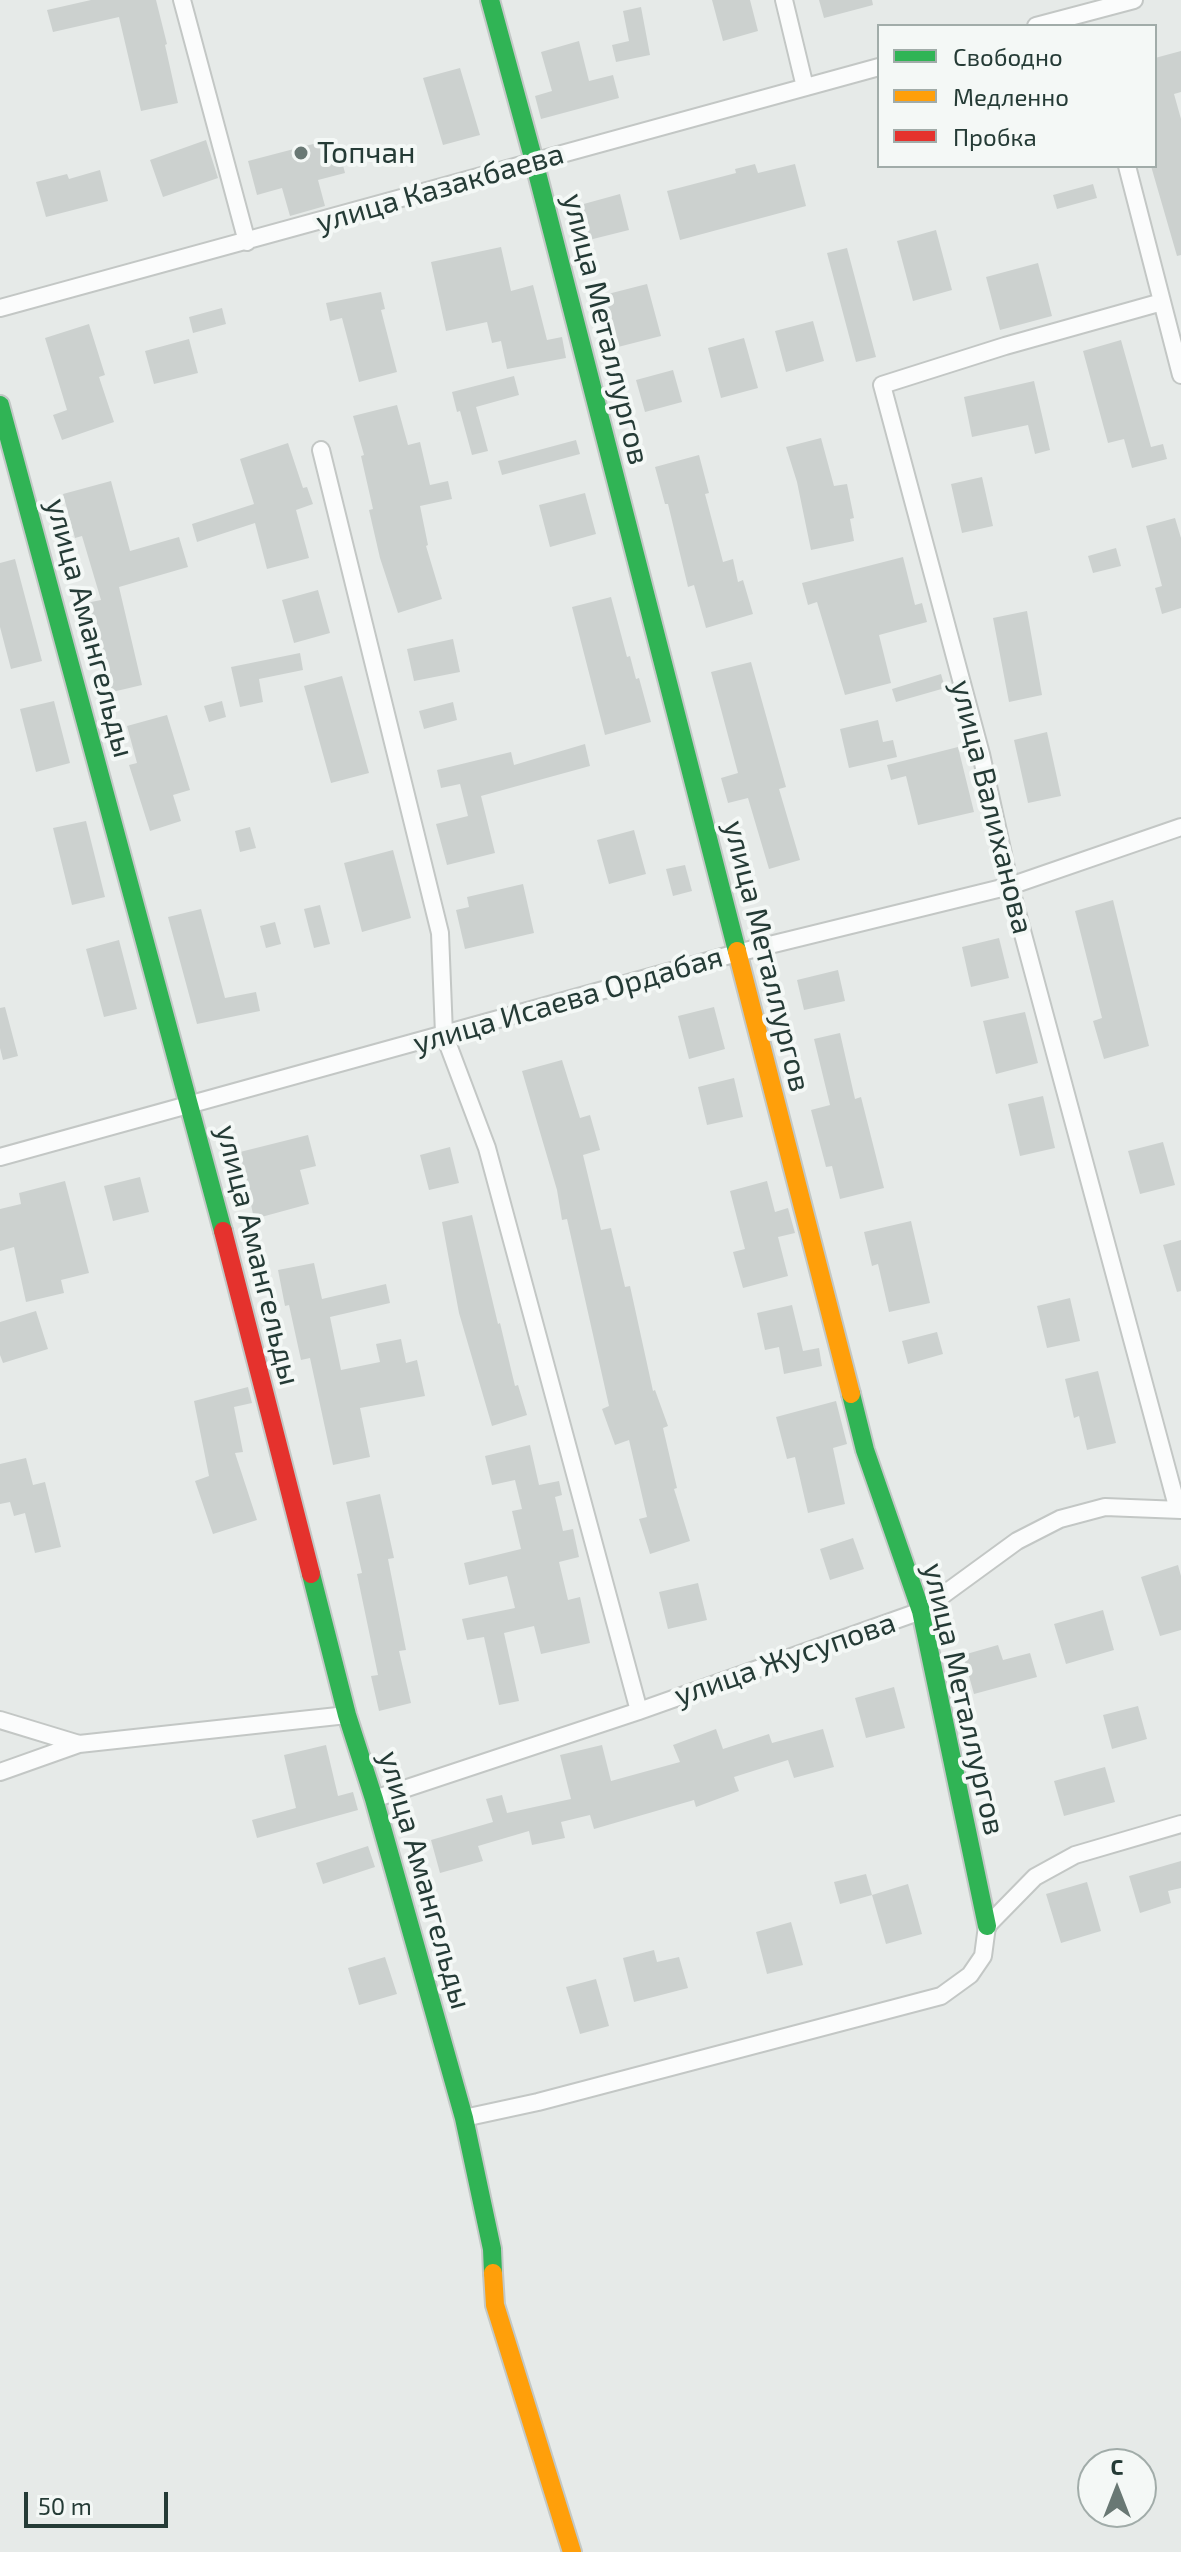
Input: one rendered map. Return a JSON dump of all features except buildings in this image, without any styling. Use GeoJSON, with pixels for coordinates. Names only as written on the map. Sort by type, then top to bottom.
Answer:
{"type":"FeatureCollection","features":[{"type":"Feature","properties":{"kind":"street"},"geometry":{"type":"LineString","coordinates":[[182,0],[247,242]]}},
{"type":"Feature","properties":{"kind":"street","name":"улица Металлургов"},"geometry":{"type":"LineString","coordinates":[[490,0],[865,1450],[921,1611],[993,1920]]}},
{"type":"Feature","properties":{"kind":"street"},"geometry":{"type":"LineString","coordinates":[[784,0],[805,87]]}},
{"type":"Feature","properties":{"kind":"street"},"geometry":{"type":"LineString","coordinates":[[1051,24],[1089,19],[1134,0]]}},
{"type":"Feature","properties":{"kind":"street","name":"улица Казакбаева"},"geometry":{"type":"LineString","coordinates":[[0,308],[877,68]]}},
{"type":"Feature","properties":{"kind":"street"},"geometry":{"type":"LineString","coordinates":[[1128,168],[1181,375]]}},
{"type":"Feature","properties":{"kind":"street","name":"улица Валиханова"},"geometry":{"type":"LineString","coordinates":[[1162,302],[1005,346],[882,385],[981,754],[1010,886],[1180,1510]]}},
{"type":"Feature","properties":{"kind":"street","name":"улица Амангельды"},"geometry":{"type":"LineString","coordinates":[[0,405],[191,1106],[347,1715],[374,1799],[464,2118],[492,2249],[495,2305],[572,2552]]}},
{"type":"Feature","properties":{"kind":"street"},"geometry":{"type":"LineString","coordinates":[[321,450],[440,933],[444,1034],[487,1148],[639,1711]]}},
{"type":"Feature","properties":{"kind":"street","name":"улица Исаева Ордабая"},"geometry":{"type":"LineString","coordinates":[[0,1157],[737,953],[1010,886],[1181,827]]}},
{"type":"Feature","properties":{"kind":"street","name":"улица Жусупова"},"geometry":{"type":"LineString","coordinates":[[374,1799],[639,1711],[921,1611],[1017,1541],[1060,1519],[1105,1507],[1180,1510]]}},
{"type":"Feature","properties":{"kind":"street"},"geometry":{"type":"LineString","coordinates":[[0,1772],[79,1744],[347,1715]]}},
{"type":"Feature","properties":{"kind":"street"},"geometry":{"type":"LineString","coordinates":[[0,1720],[79,1744]]}},
{"type":"Feature","properties":{"kind":"street"},"geometry":{"type":"LineString","coordinates":[[464,2118],[538,2102],[941,1996],[970,1975],[983,1956],[993,1920],[1035,1877],[1075,1855],[1181,1824]]}},
{"type":"Feature","properties":{"kind":"traffic: fast"},"geometry":{"type":"LineString","coordinates":[[490,0],[737,951]]}},
{"type":"Feature","properties":{"kind":"traffic: fast"},"geometry":{"type":"LineString","coordinates":[[0,405],[223,1231]]}},
{"type":"Feature","properties":{"kind":"traffic: fast"},"geometry":{"type":"LineString","coordinates":[[851,1394],[865,1450],[921,1611],[987,1926]]}},
{"type":"Feature","properties":{"kind":"traffic: fast"},"geometry":{"type":"LineString","coordinates":[[311,1574],[347,1715],[374,1799],[464,2118],[492,2249],[493,2273]]}},
{"type":"Feature","properties":{"kind":"traffic: slow"},"geometry":{"type":"LineString","coordinates":[[737,951],[851,1394]]}},
{"type":"Feature","properties":{"kind":"traffic: slow"},"geometry":{"type":"LineString","coordinates":[[493,2273],[495,2305],[572,2552]]}},
{"type":"Feature","properties":{"kind":"traffic: jam"},"geometry":{"type":"LineString","coordinates":[[223,1231],[311,1574]]}},
{"type":"Feature","properties":{"kind":"place","name":"Топчан"},"geometry":{"type":"Point","coordinates":[301,153]}}]}
